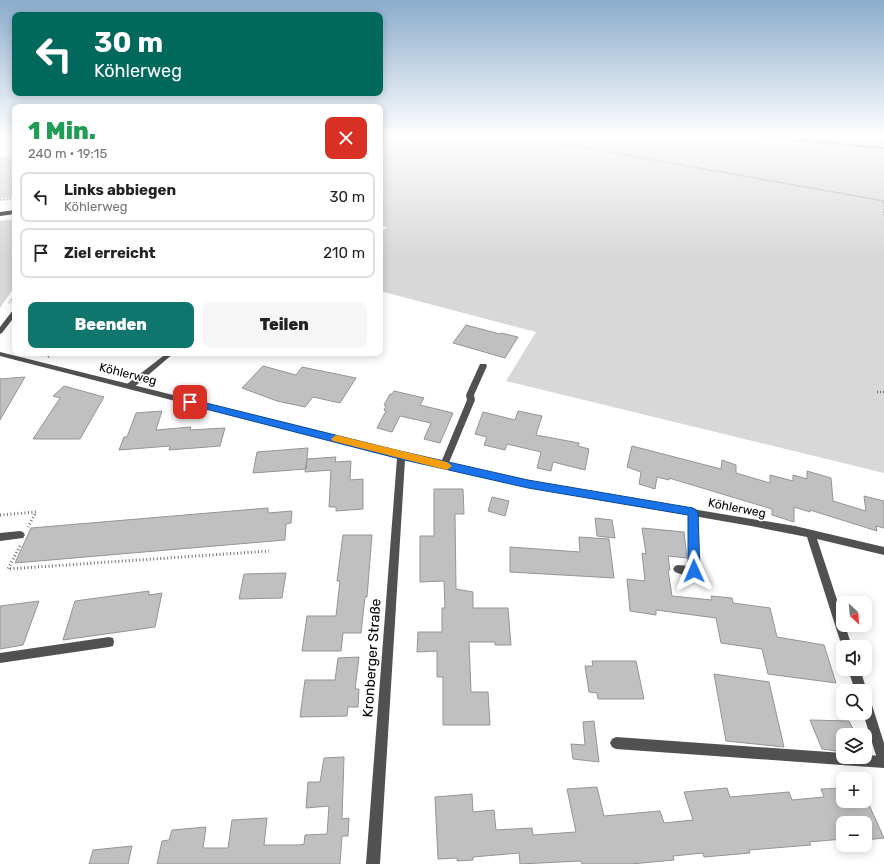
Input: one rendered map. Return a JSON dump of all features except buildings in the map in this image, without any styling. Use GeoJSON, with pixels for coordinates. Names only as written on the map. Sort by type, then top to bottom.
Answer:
{"type":"FeatureCollection","features":[{"type":"Feature","properties":{"kind":"main road"},"geometry":{"type":"LineString","coordinates":[[0,214],[12,213]]}},
{"type":"Feature","properties":{"kind":"street"},"geometry":{"type":"LineString","coordinates":[[0,332],[12,315]]}},
{"type":"Feature","properties":{"kind":"street","name":"Köhlerweg"},"geometry":{"type":"LineString","coordinates":[[0,354],[400,455],[528,484],[811,534],[884,551]]}},
{"type":"Feature","properties":{"kind":"street"},"geometry":{"type":"LineString","coordinates":[[130,386],[167,356]]}},
{"type":"Feature","properties":{"kind":"street"},"geometry":{"type":"LineString","coordinates":[[444,465],[471,400],[470,395],[483,366]]}},
{"type":"Feature","properties":{"kind":"street","name":"Kronberger Straße"},"geometry":{"type":"LineString","coordinates":[[373,864],[400,455]]}},
{"type":"Feature","properties":{"kind":"street"},"geometry":{"type":"LineString","coordinates":[[678,569],[694,571],[693,512]]}},
{"type":"Feature","properties":{"kind":"street"},"geometry":{"type":"LineString","coordinates":[[811,534],[845,640]]}},
{"type":"Feature","properties":{"kind":"street"},"geometry":{"type":"LineString","coordinates":[[0,537],[22,535]]}},
{"type":"Feature","properties":{"kind":"street"},"geometry":{"type":"LineString","coordinates":[[0,658],[108,642]]}},
{"type":"Feature","properties":{"kind":"street"},"geometry":{"type":"LineString","coordinates":[[616,743],[884,762],[871,720]]}},
{"type":"Feature","properties":{"kind":"path"},"geometry":{"type":"LineString","coordinates":[[749,177],[884,202],[884,216]]}},
{"type":"Feature","properties":{"kind":"path"},"geometry":{"type":"LineString","coordinates":[[0,200],[12,199]]}},
{"type":"Feature","properties":{"kind":"path"},"geometry":{"type":"LineString","coordinates":[[876,392],[884,392]]}},
{"type":"Feature","properties":{"kind":"path"},"geometry":{"type":"LineString","coordinates":[[0,515],[36,512],[22,535],[8,570],[269,551]]}},
{"type":"Feature","properties":{"kind":"shaded area"},"geometry":{"type":"Polygon","coordinates":[[[0,177],[12,177],[12,197],[0,199],[0,177]]]}},
{"type":"Feature","properties":{"kind":"shaded area"},"geometry":{"type":"Polygon","coordinates":[[[383,177],[884,177],[884,473],[506,381],[536,332],[383,292],[383,230],[387,227],[383,226],[383,177]]]}},
{"type":"Feature","properties":{"kind":"shaded area"},"geometry":{"type":"Polygon","coordinates":[[[12,219],[12,290],[0,308],[0,221],[12,219]]]}},
{"type":"Feature","properties":{"kind":"slow traffic"},"geometry":{"type":"LineString","coordinates":[[336,439],[447,466]]}},
{"type":"Feature","properties":{"kind":"route"},"geometry":{"type":"LineString","coordinates":[[190,402],[400,455],[528,484],[693,512],[694,571]]}}]}
